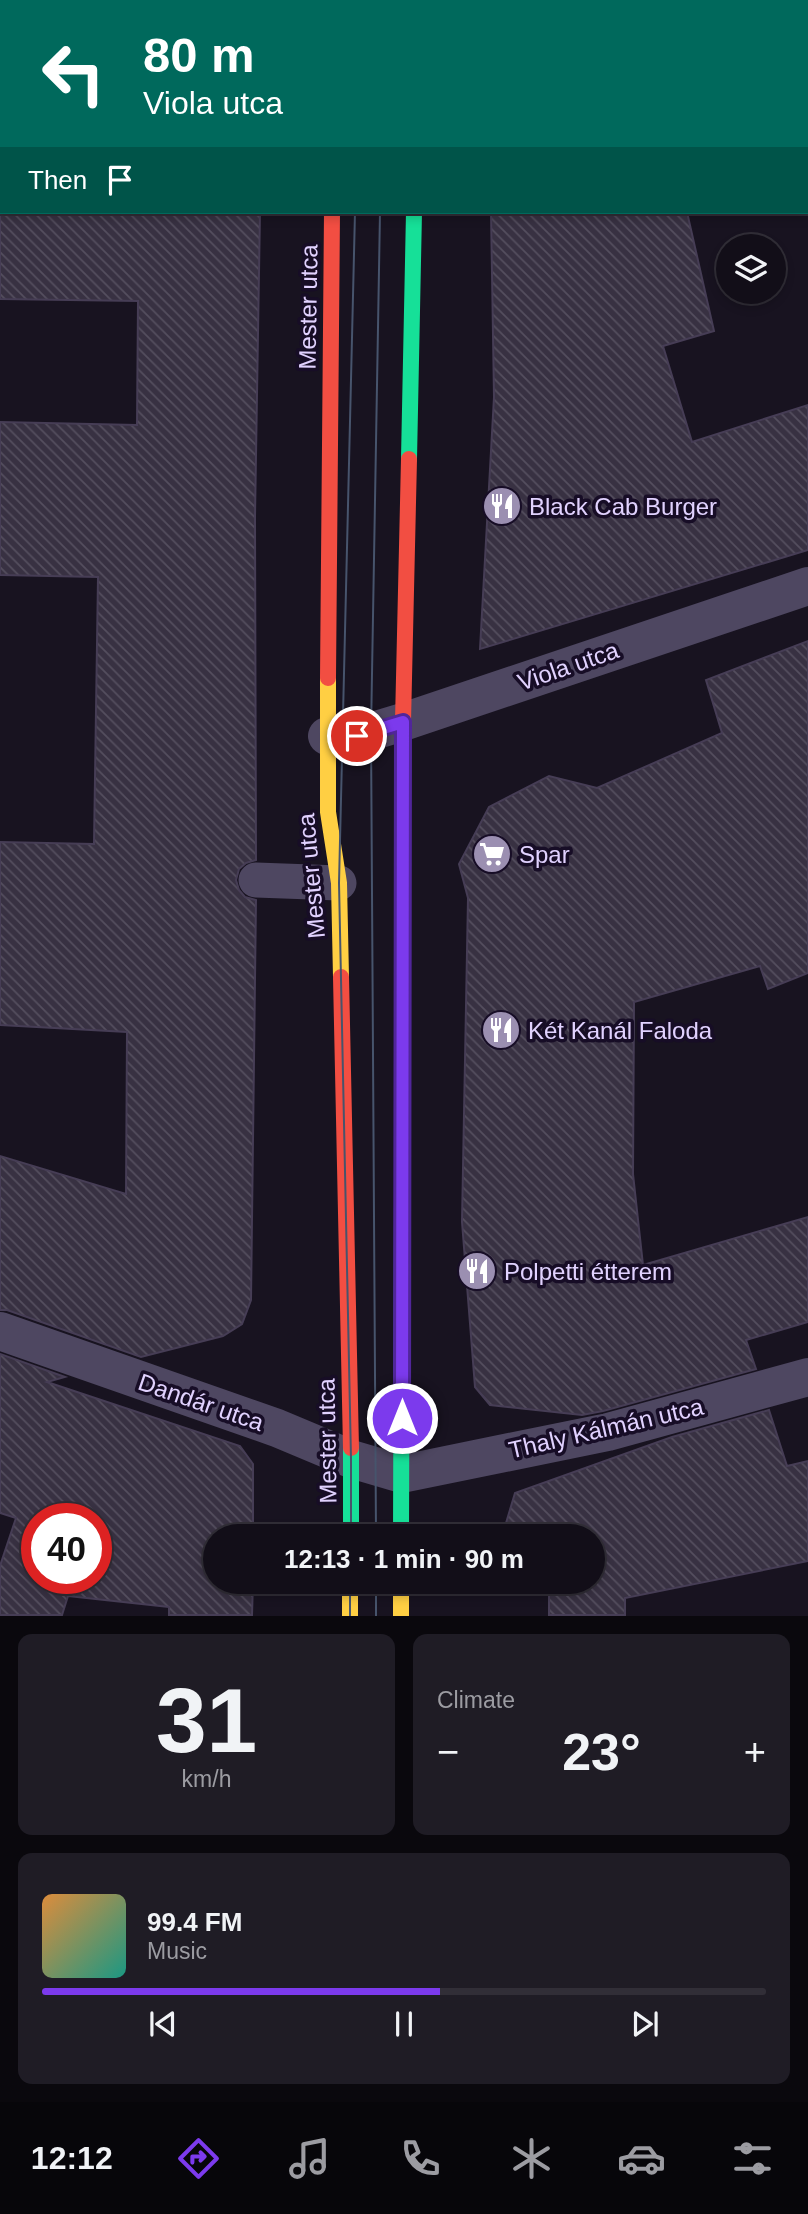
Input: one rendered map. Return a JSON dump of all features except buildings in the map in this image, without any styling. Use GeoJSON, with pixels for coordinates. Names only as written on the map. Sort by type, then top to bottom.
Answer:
{"type":"FeatureCollection","features":[{"type":"Feature","properties":{"kind":"street","name":"Mester utca"},"geometry":{"type":"LineString","coordinates":[[332,214],[328,812],[339,883],[351,1524]]}},
{"type":"Feature","properties":{"kind":"street"},"geometry":{"type":"LineString","coordinates":[[401,1524],[403,722],[414,214]]}},
{"type":"Feature","properties":{"kind":"street","name":"Viola utca"},"geometry":{"type":"LineString","coordinates":[[327,736],[343,740],[403,722],[808,586]]}},
{"type":"Feature","properties":{"kind":"street","name":"Dandár utca"},"geometry":{"type":"LineString","coordinates":[[0,1331],[277,1428],[351,1459],[402,1474]]}},
{"type":"Feature","properties":{"kind":"street","name":"Thaly Kálmán utca"},"geometry":{"type":"LineString","coordinates":[[402,1474],[608,1432],[808,1377]]}},
{"type":"Feature","properties":{"kind":"street"},"geometry":{"type":"LineString","coordinates":[[350,1594],[350,1615]]}},
{"type":"Feature","properties":{"kind":"street"},"geometry":{"type":"LineString","coordinates":[[401,1594],[401,1615]]}},
{"type":"Feature","properties":{"kind":"lane"},"geometry":{"type":"LineString","coordinates":[[256,880],[339,883]]}},
{"type":"Feature","properties":{"kind":"tram line"},"geometry":{"type":"LineString","coordinates":[[351,1524],[339,883],[355,214]]}},
{"type":"Feature","properties":{"kind":"tram line"},"geometry":{"type":"LineString","coordinates":[[376,1524],[371,732],[380,214]]}},
{"type":"Feature","properties":{"kind":"tram line"},"geometry":{"type":"LineString","coordinates":[[350,1594],[350,1616]]}},
{"type":"Feature","properties":{"kind":"tram line"},"geometry":{"type":"LineString","coordinates":[[376,1594],[376,1616]]}},
{"type":"Feature","properties":{"kind":"traffic: fast"},"geometry":{"type":"LineString","coordinates":[[409,459],[414,214]]}},
{"type":"Feature","properties":{"kind":"traffic: fast"},"geometry":{"type":"LineString","coordinates":[[401,1524],[403,866]]}},
{"type":"Feature","properties":{"kind":"traffic: fast"},"geometry":{"type":"LineString","coordinates":[[351,1448],[351,1524]]}},
{"type":"Feature","properties":{"kind":"traffic: slow"},"geometry":{"type":"LineString","coordinates":[[328,678],[328,812],[339,883],[341,977]]}},
{"type":"Feature","properties":{"kind":"traffic: slow"},"geometry":{"type":"LineString","coordinates":[[350,1594],[350,1616]]}},
{"type":"Feature","properties":{"kind":"traffic: slow"},"geometry":{"type":"LineString","coordinates":[[401,1594],[401,1616]]}},
{"type":"Feature","properties":{"kind":"traffic: jam"},"geometry":{"type":"LineString","coordinates":[[328,678],[332,214]]}},
{"type":"Feature","properties":{"kind":"traffic: jam"},"geometry":{"type":"LineString","coordinates":[[403,866],[403,722],[409,459]]}},
{"type":"Feature","properties":{"kind":"traffic: jam"},"geometry":{"type":"LineString","coordinates":[[341,977],[351,1448]]}},
{"type":"Feature","properties":{"kind":"place","name":"Black Cab Burger"},"geometry":{"type":"Point","coordinates":[502,506]}},
{"type":"Feature","properties":{"kind":"place","name":"Spar"},"geometry":{"type":"Point","coordinates":[492,854]}},
{"type":"Feature","properties":{"kind":"place","name":"Két Kanál Faloda"},"geometry":{"type":"Point","coordinates":[501,1030]}},
{"type":"Feature","properties":{"kind":"place","name":"Polpetti étterem"},"geometry":{"type":"Point","coordinates":[477,1271]}},
{"type":"Feature","properties":{"kind":"route"},"geometry":{"type":"LineString","coordinates":[[357,736],[403,722],[402,1418]]}}]}
